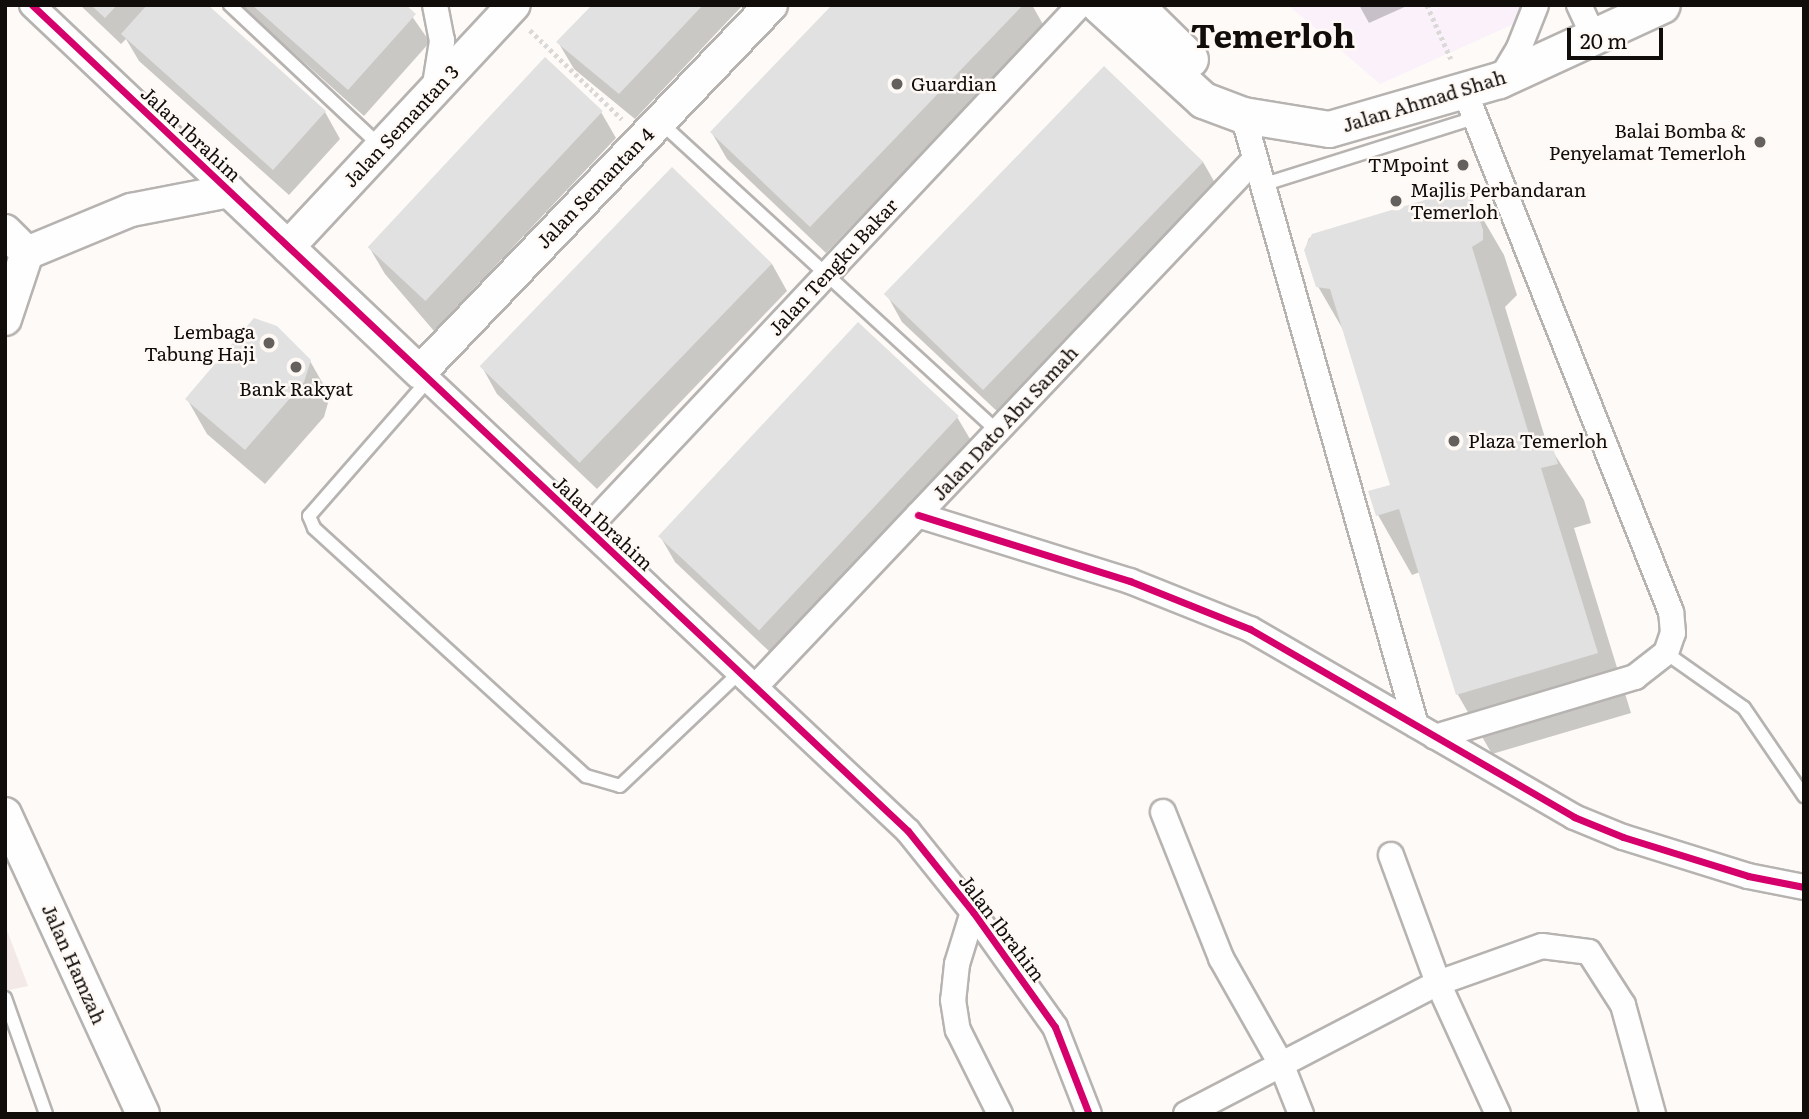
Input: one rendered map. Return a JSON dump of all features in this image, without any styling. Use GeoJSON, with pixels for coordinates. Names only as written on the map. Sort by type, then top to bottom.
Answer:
{"type":"FeatureCollection","features":[{"type":"Feature","properties":{"kind":"main road","name":"Jalan Ahmad Shah"},"geometry":{"type":"LineString","coordinates":[[1098,5],[1186,88],[1203,100],[1243,115],[1299,128],[1358,124],[1470,105],[1499,80],[1662,5]]}},
{"type":"Feature","properties":{"kind":"main road"},"geometry":{"type":"LineString","coordinates":[[1135,5],[1224,90],[1299,128]]}},
{"type":"Feature","properties":{"kind":"street","name":"Jalan Ibrahim"},"geometry":{"type":"LineString","coordinates":[[32,5],[908,831],[973,912],[1055,1027],[1089,1114]]}},
{"type":"Feature","properties":{"kind":"street"},"geometry":{"type":"LineString","coordinates":[[434,91],[442,41],[435,5]]}},
{"type":"Feature","properties":{"kind":"street","name":"Jalan Semantan 4"},"geometry":{"type":"LineString","coordinates":[[424,375],[771,5]]}},
{"type":"Feature","properties":{"kind":"street","name":"Jalan Tengku Bakar"},"geometry":{"type":"LineString","coordinates":[[587,529],[1080,5]]}},
{"type":"Feature","properties":{"kind":"street"},"geometry":{"type":"LineString","coordinates":[[1499,80],[1520,48],[1536,5]]}},
{"type":"Feature","properties":{"kind":"street"},"geometry":{"type":"LineString","coordinates":[[1579,5],[1594,37]]}},
{"type":"Feature","properties":{"kind":"street","name":"Jalan Semantan 3"},"geometry":{"type":"LineString","coordinates":[[288,247],[512,8]]}},
{"type":"Feature","properties":{"kind":"street"},"geometry":{"type":"LineString","coordinates":[[1426,731],[1635,677],[1666,653],[1673,633],[1671,612],[1470,105]]}},
{"type":"Feature","properties":{"kind":"street"},"geometry":{"type":"LineString","coordinates":[[1243,115],[1426,731]]}},
{"type":"Feature","properties":{"kind":"street","name":"Jalan Dato Abu Samah"},"geometry":{"type":"LineString","coordinates":[[747,680],[919,514],[1255,159]]}},
{"type":"Feature","properties":{"kind":"street","name":"Jalan Ibrahim"},"geometry":{"type":"LineString","coordinates":[[16,242],[131,210],[229,191]]}},
{"type":"Feature","properties":{"kind":"street"},"geometry":{"type":"LineString","coordinates":[[5,319],[16,242]]}},
{"type":"Feature","properties":{"kind":"street"},"geometry":{"type":"LineString","coordinates":[[919,514],[1130,581],[1250,629],[1574,817],[1623,837],[1748,876],[1804,887]]}},
{"type":"Feature","properties":{"kind":"street"},"geometry":{"type":"LineString","coordinates":[[1163,812],[1221,958],[1282,1066],[1301,1114]]}},
{"type":"Feature","properties":{"kind":"street","name":"Jalan Hamzah"},"geometry":{"type":"LineString","coordinates":[[5,814],[143,1114]]}},
{"type":"Feature","properties":{"kind":"street"},"geometry":{"type":"LineString","coordinates":[[1391,855],[1438,983],[1498,1114]]}},
{"type":"Feature","properties":{"kind":"street"},"geometry":{"type":"LineString","coordinates":[[973,912],[957,964],[953,1000],[958,1030],[1000,1114]]}},
{"type":"Feature","properties":{"kind":"street"},"geometry":{"type":"LineString","coordinates":[[1186,1114],[1438,983],[1542,946],[1589,952],[1623,1005],[1653,1114]]}},
{"type":"Feature","properties":{"kind":"lane"},"geometry":{"type":"LineString","coordinates":[[230,5],[382,147]]}},
{"type":"Feature","properties":{"kind":"lane"},"geometry":{"type":"LineString","coordinates":[[1262,185],[1470,105]]}},
{"type":"Feature","properties":{"kind":"lane"},"geometry":{"type":"LineString","coordinates":[[651,130],[829,272],[997,431]]}},
{"type":"Feature","properties":{"kind":"lane"},"geometry":{"type":"LineString","coordinates":[[424,375],[309,516],[314,528],[586,775],[620,786],[747,680]]}},
{"type":"Feature","properties":{"kind":"lane"},"geometry":{"type":"LineString","coordinates":[[1666,653],[1744,708],[1804,796]]}},
{"type":"Feature","properties":{"kind":"lane"},"geometry":{"type":"LineString","coordinates":[[5,998],[46,1114]]}},
{"type":"Feature","properties":{"kind":"path"},"geometry":{"type":"LineString","coordinates":[[1427,5],[1470,105]]}},
{"type":"Feature","properties":{"kind":"path"},"geometry":{"type":"LineString","coordinates":[[512,8],[651,130]]}},
{"type":"Feature","properties":{"kind":"shaded area"},"geometry":{"type":"Polygon","coordinates":[[[1288,5],[1556,5],[1380,84],[1288,5]]]}},
{"type":"Feature","properties":{"kind":"shaded area"},"geometry":{"type":"Polygon","coordinates":[[[5,925],[28,986],[5,991],[5,925]]]}},
{"type":"Feature","properties":{"kind":"building"},"geometry":{"type":"Polygon","coordinates":[[[91,5],[117,5],[105,18],[91,5]]]}},
{"type":"Feature","properties":{"kind":"building"},"geometry":{"type":"Polygon","coordinates":[[[147,5],[208,5],[326,111],[273,170],[121,34],[147,5]]]}},
{"type":"Feature","properties":{"kind":"building"},"geometry":{"type":"Polygon","coordinates":[[[252,5],[406,5],[416,14],[348,90],[252,5]]]}},
{"type":"Feature","properties":{"kind":"building"},"geometry":{"type":"Polygon","coordinates":[[[592,5],[703,5],[619,94],[556,42],[592,5]]]}},
{"type":"Feature","properties":{"kind":"building"},"geometry":{"type":"Polygon","coordinates":[[[832,5],[1023,5],[810,227],[710,132],[832,5]]]}},
{"type":"Feature","properties":{"kind":"building"},"geometry":{"type":"Polygon","coordinates":[[[545,57],[603,111],[425,301],[368,247],[545,57]]]}},
{"type":"Feature","properties":{"kind":"building"},"geometry":{"type":"Polygon","coordinates":[[[1104,66],[1203,162],[983,390],[884,294],[1104,66]]]}},
{"type":"Feature","properties":{"kind":"building"},"geometry":{"type":"Polygon","coordinates":[[[672,167],[772,264],[580,463],[480,366],[672,167]]]}},
{"type":"Feature","properties":{"kind":"building","name":"Plaza Temerloh"},"geometry":{"type":"Polygon","coordinates":[[[1458,190],[1471,194],[1483,230],[1483,240],[1472,247],[1532,444],[1550,438],[1558,464],[1541,468],[1598,653],[1456,695],[1399,509],[1376,516],[1368,491],[1390,485],[1330,289],[1316,287],[1304,250],[1312,234],[1458,190]]]}},
{"type":"Feature","properties":{"kind":"building"},"geometry":{"type":"Polygon","coordinates":[[[254,318],[277,326],[311,360],[304,382],[245,450],[185,399],[254,318]]]}},
{"type":"Feature","properties":{"kind":"building"},"geometry":{"type":"Polygon","coordinates":[[[858,322],[959,416],[759,630],[658,536],[858,322]]]}},
{"type":"Feature","properties":{"kind":"cycle path"},"geometry":{"type":"LineString","coordinates":[[32,5],[908,831],[973,912],[1055,1027],[1089,1114]]}},
{"type":"Feature","properties":{"kind":"cycle path"},"geometry":{"type":"LineString","coordinates":[[918,515],[1130,581],[1250,629],[1574,817],[1623,837],[1748,876],[1804,887]]}},
{"type":"Feature","properties":{"kind":"place","name":"Guardian"},"geometry":{"type":"Point","coordinates":[897,84]}},
{"type":"Feature","properties":{"kind":"place","name":"Balai Bomba & Penyelamat Temerloh"},"geometry":{"type":"Point","coordinates":[1760,142]}},
{"type":"Feature","properties":{"kind":"place","name":"TMpoint"},"geometry":{"type":"Point","coordinates":[1463,165]}},
{"type":"Feature","properties":{"kind":"place","name":"Majlis Perbandaran Temerloh"},"geometry":{"type":"Point","coordinates":[1396,201]}},
{"type":"Feature","properties":{"kind":"place","name":"Lembaga Tabung Haji"},"geometry":{"type":"Point","coordinates":[269,343]}},
{"type":"Feature","properties":{"kind":"place","name":"Bank Rakyat"},"geometry":{"type":"Point","coordinates":[296,367]}},
{"type":"Feature","properties":{"kind":"place","name":"Plaza Temerloh"},"geometry":{"type":"Point","coordinates":[1454,441]}},
{"type":"Feature","properties":{"kind":"district","name":"Temerloh"},"geometry":{"type":"Point","coordinates":[1273,34]}}]}
